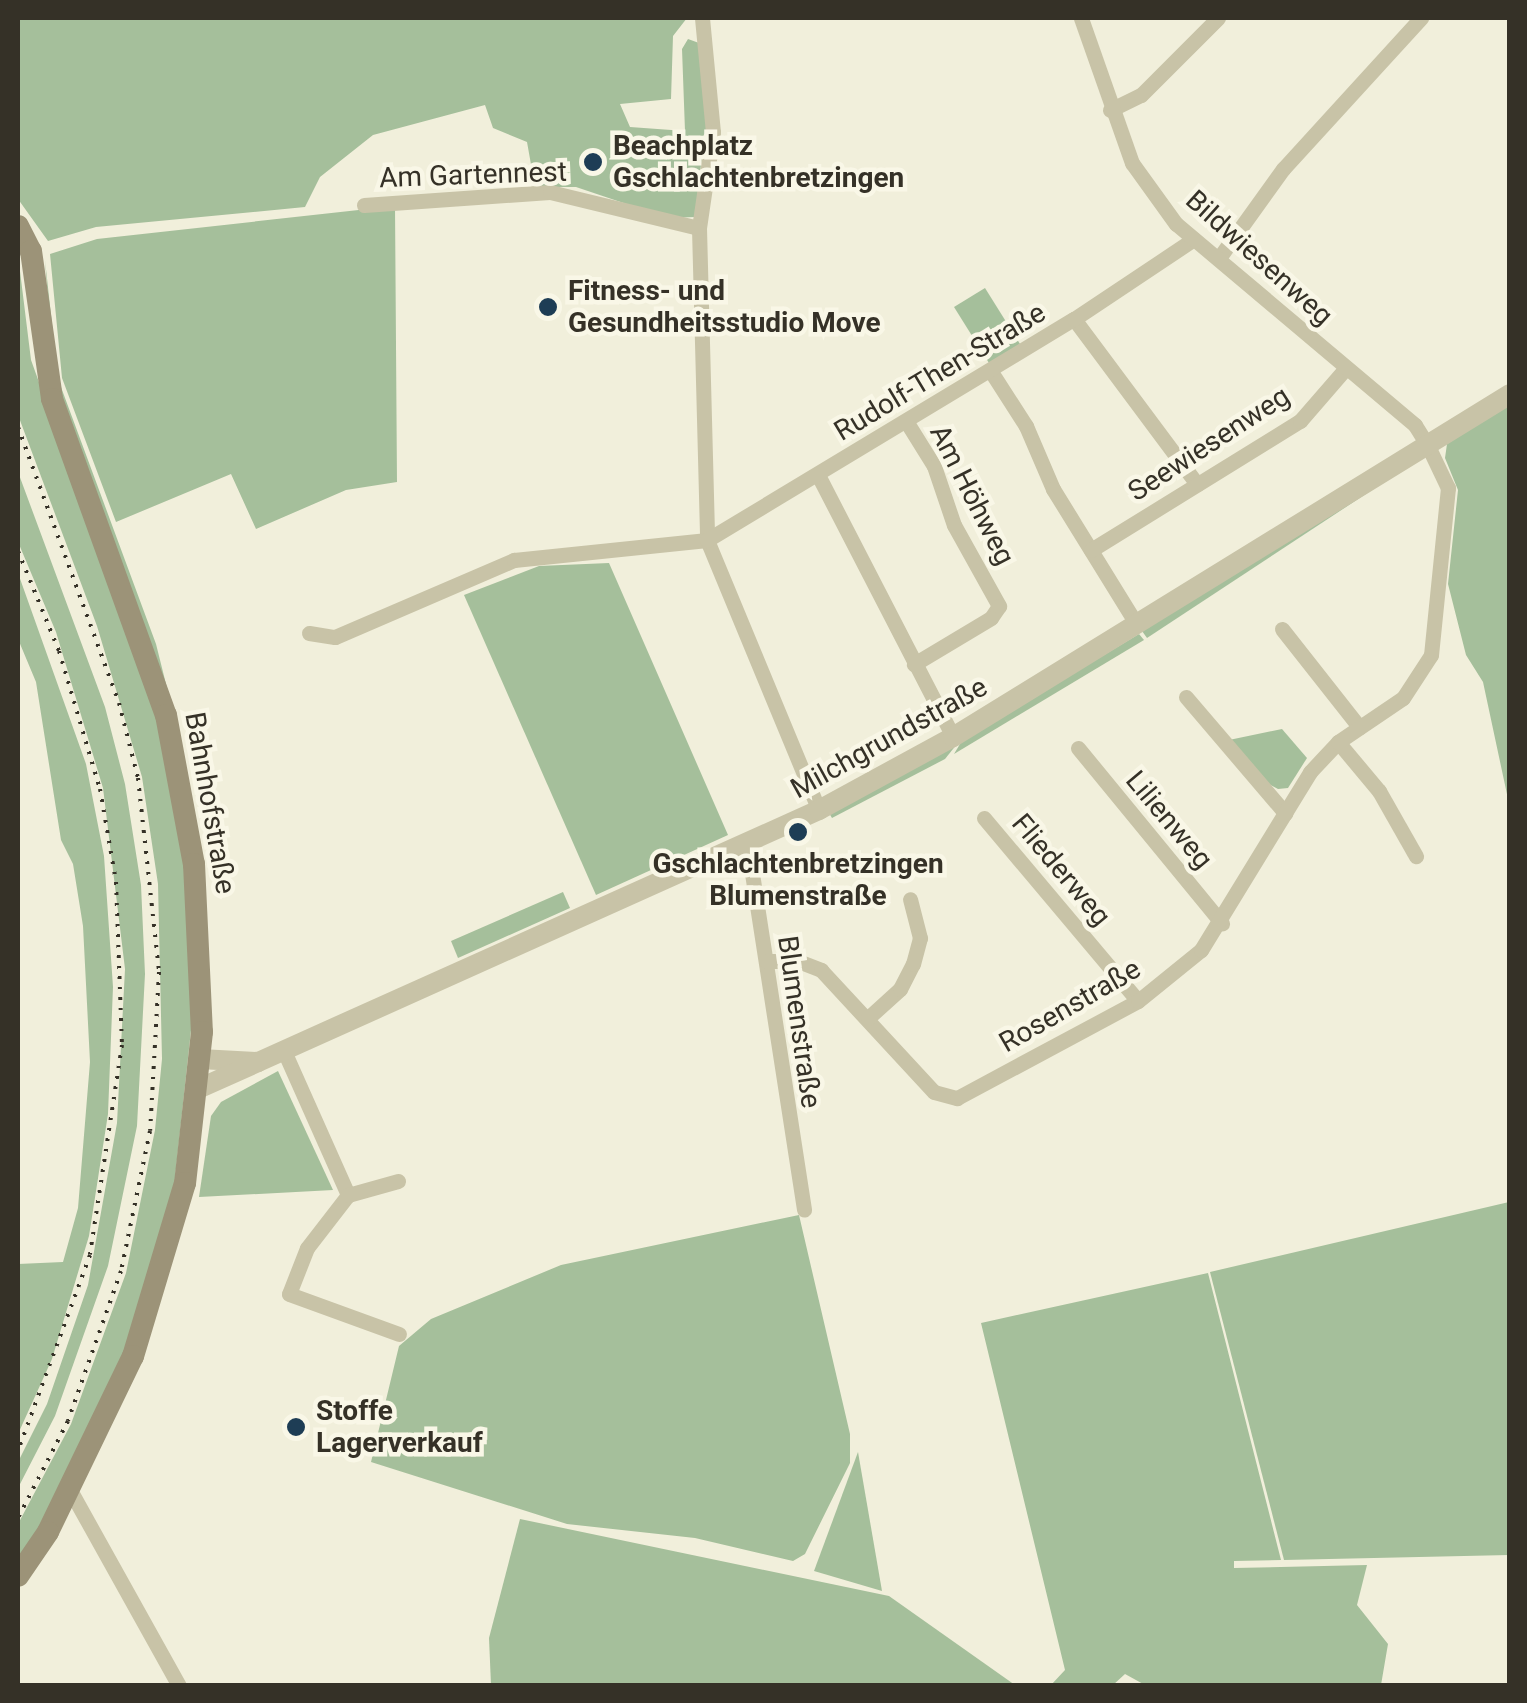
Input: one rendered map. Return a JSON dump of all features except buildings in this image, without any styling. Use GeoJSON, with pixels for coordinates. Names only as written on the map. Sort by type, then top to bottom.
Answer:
{"type":"FeatureCollection","features":[{"type":"Feature","properties":{"kind":"main road","name":"Bahnhofstraße"},"geometry":{"type":"LineString","coordinates":[[18,226],[31,251],[52,399],[166,715],[194,864],[200,1059],[186,1182],[114,1403],[70,1490],[18,1576]]}},
{"type":"Feature","properties":{"kind":"street"},"geometry":{"type":"LineString","coordinates":[[702,18],[713,132],[699,228],[707,540],[819,810]]}},
{"type":"Feature","properties":{"kind":"street","name":"Bildwiesenweg"},"geometry":{"type":"LineString","coordinates":[[1081,18],[1110,110],[1132,163],[1194,239],[1416,425],[1428,446]]}},
{"type":"Feature","properties":{"kind":"street"},"geometry":{"type":"LineString","coordinates":[[1110,110],[1141,96],[1218,18]]}},
{"type":"Feature","properties":{"kind":"street"},"geometry":{"type":"LineString","coordinates":[[1219,258],[1283,169],[1421,18]]}},
{"type":"Feature","properties":{"kind":"street","name":"Am Gartennest"},"geometry":{"type":"LineString","coordinates":[[364,205],[550,192],[699,228]]}},
{"type":"Feature","properties":{"kind":"street","name":"Rudolf-Then-Straße"},"geometry":{"type":"LineString","coordinates":[[310,634],[335,637],[514,560],[707,540],[1074,319],[1194,239]]}},
{"type":"Feature","properties":{"kind":"street"},"geometry":{"type":"LineString","coordinates":[[1074,319],[1197,484]]}},
{"type":"Feature","properties":{"kind":"street","name":"Seewiesenweg"},"geometry":{"type":"LineString","coordinates":[[1091,550],[1300,421],[1345,368]]}},
{"type":"Feature","properties":{"kind":"street"},"geometry":{"type":"LineString","coordinates":[[990,370],[1137,625]]}},
{"type":"Feature","properties":{"kind":"street","name":"Milchgrundstraße"},"geometry":{"type":"LineString","coordinates":[[198,1089],[819,810],[953,737],[1510,394]]}},
{"type":"Feature","properties":{"kind":"street","name":"Am Höhweg"},"geometry":{"type":"LineString","coordinates":[[906,421],[934,466],[954,525],[999,606],[992,618],[914,664]]}},
{"type":"Feature","properties":{"kind":"street","name":"Rosenstraße"},"geometry":{"type":"LineString","coordinates":[[766,962],[798,960],[821,970],[934,1092],[957,1098],[1138,1001],[1202,950],[1222,923],[1285,813],[1338,742],[1404,698],[1431,654],[1448,488],[1428,446]]}},
{"type":"Feature","properties":{"kind":"street"},"geometry":{"type":"LineString","coordinates":[[818,475],[953,737]]}},
{"type":"Feature","properties":{"kind":"street"},"geometry":{"type":"LineString","coordinates":[[1282,629],[1359,727]]}},
{"type":"Feature","properties":{"kind":"street"},"geometry":{"type":"LineString","coordinates":[[1186,697],[1285,813]]}},
{"type":"Feature","properties":{"kind":"street"},"geometry":{"type":"LineString","coordinates":[[1338,742],[1380,792],[1416,856]]}},
{"type":"Feature","properties":{"kind":"street","name":"Lilienweg"},"geometry":{"type":"LineString","coordinates":[[1078,748],[1222,923]]}},
{"type":"Feature","properties":{"kind":"street","name":"Fliederweg"},"geometry":{"type":"LineString","coordinates":[[984,818],[1138,1001]]}},
{"type":"Feature","properties":{"kind":"street","name":"Blumenstraße"},"geometry":{"type":"LineString","coordinates":[[747,841],[804,1210]]}},
{"type":"Feature","properties":{"kind":"street"},"geometry":{"type":"LineString","coordinates":[[868,1018],[900,989],[914,964],[920,938],[910,899]]}},
{"type":"Feature","properties":{"kind":"street"},"geometry":{"type":"LineString","coordinates":[[284,1051],[348,1195]]}},
{"type":"Feature","properties":{"kind":"street","name":"Milchgrundstraße"},"geometry":{"type":"LineString","coordinates":[[200,1059],[260,1062]]}},
{"type":"Feature","properties":{"kind":"street"},"geometry":{"type":"LineString","coordinates":[[398,1181],[348,1195],[307,1248],[289,1294],[399,1334]]}},
{"type":"Feature","properties":{"kind":"street"},"geometry":{"type":"LineString","coordinates":[[70,1490],[178,1686]]}},
{"type":"Feature","properties":{"kind":"green space"},"geometry":{"type":"Polygon","coordinates":[[[18,18],[687,18],[673,36],[671,99],[620,104],[630,127],[685,131],[682,49],[688,39],[699,43],[707,130],[692,153],[702,156],[695,217],[668,218],[576,187],[535,187],[527,142],[493,128],[485,105],[373,135],[320,177],[305,207],[96,227],[48,241],[18,199],[18,18]]]}},
{"type":"Feature","properties":{"kind":"green space"},"geometry":{"type":"Polygon","coordinates":[[[395,206],[397,482],[346,490],[256,529],[231,474],[116,522],[62,378],[50,254],[97,239],[395,206]]]}},
{"type":"Feature","properties":{"kind":"green space"},"geometry":{"type":"Polygon","coordinates":[[[18,255],[31,360],[159,715],[187,871],[192,1021],[174,1187],[134,1329],[60,1491],[18,1562],[18,1524],[71,1424],[126,1273],[155,1130],[162,1059],[158,884],[142,777],[97,626],[18,415],[18,255]]]}},
{"type":"Feature","properties":{"kind":"green space"},"geometry":{"type":"Polygon","coordinates":[[[45,260],[58,379],[156,644],[172,708],[54,380],[45,260]]]}},
{"type":"Feature","properties":{"kind":"green space"},"geometry":{"type":"Polygon","coordinates":[[[985,288],[1020,344],[989,363],[954,307],[985,288]]]}},
{"type":"Feature","properties":{"kind":"green space"},"geometry":{"type":"Polygon","coordinates":[[[1509,403],[1508,799],[1483,682],[1466,655],[1448,584],[1458,490],[1445,458],[1447,444],[1509,403]]]}},
{"type":"Feature","properties":{"kind":"green space"},"geometry":{"type":"Polygon","coordinates":[[[18,472],[105,707],[125,784],[141,885],[145,974],[137,1126],[108,1266],[55,1416],[18,1488],[18,1462],[47,1404],[88,1285],[117,1123],[125,969],[103,788],[56,632],[18,542],[18,472]]]}},
{"type":"Feature","properties":{"kind":"green space"},"geometry":{"type":"Polygon","coordinates":[[[1387,480],[1147,638],[1142,631],[1387,480]]]}},
{"type":"Feature","properties":{"kind":"green space"},"geometry":{"type":"Polygon","coordinates":[[[609,563],[728,835],[596,895],[464,595],[539,566],[609,563]]]}},
{"type":"Feature","properties":{"kind":"green space"},"geometry":{"type":"Polygon","coordinates":[[[18,573],[86,764],[104,856],[113,987],[108,1114],[89,1236],[52,1359],[18,1434],[18,1264],[63,1262],[78,1208],[90,1062],[83,926],[73,864],[61,840],[36,682],[18,639],[18,573]]]}},
{"type":"Feature","properties":{"kind":"green space"},"geometry":{"type":"Polygon","coordinates":[[[1139,634],[1144,640],[954,754],[963,739],[1139,634]]]}},
{"type":"Feature","properties":{"kind":"green space"},"geometry":{"type":"Polygon","coordinates":[[[1282,729],[1307,758],[1288,788],[1278,789],[1261,780],[1229,740],[1282,729]]]}},
{"type":"Feature","properties":{"kind":"green space"},"geometry":{"type":"Polygon","coordinates":[[[957,744],[945,759],[832,818],[829,813],[957,744]]]}},
{"type":"Feature","properties":{"kind":"green space"},"geometry":{"type":"Polygon","coordinates":[[[563,892],[570,908],[458,958],[451,941],[563,892]]]}},
{"type":"Feature","properties":{"kind":"green space"},"geometry":{"type":"Polygon","coordinates":[[[278,1071],[333,1190],[199,1197],[211,1116],[221,1102],[278,1071]]]}},
{"type":"Feature","properties":{"kind":"green space"},"geometry":{"type":"Polygon","coordinates":[[[1509,1202],[1509,1555],[1284,1560],[1210,1272],[1509,1202]]]}},
{"type":"Feature","properties":{"kind":"green space"},"geometry":{"type":"Polygon","coordinates":[[[799,1215],[850,1434],[850,1463],[805,1554],[793,1561],[695,1538],[567,1524],[371,1462],[399,1346],[431,1319],[561,1265],[799,1215]]]}},
{"type":"Feature","properties":{"kind":"green space"},"geometry":{"type":"Polygon","coordinates":[[[1208,1273],[1281,1560],[1234,1561],[1234,1568],[1367,1565],[1357,1605],[1388,1644],[1381,1685],[1145,1685],[1125,1674],[1113,1685],[1051,1685],[1065,1670],[981,1323],[1208,1273]]]}},
{"type":"Feature","properties":{"kind":"green space"},"geometry":{"type":"Polygon","coordinates":[[[858,1452],[882,1591],[814,1571],[858,1452]]]}},
{"type":"Feature","properties":{"kind":"green space"},"geometry":{"type":"Polygon","coordinates":[[[520,1519],[889,1596],[1015,1685],[491,1685],[489,1638],[520,1519]]]}},
{"type":"Feature","properties":{"kind":"railway"},"geometry":{"type":"LineString","coordinates":[[18,427],[119,703],[138,778],[159,972],[150,1131],[121,1271],[68,1421],[18,1518]]}},
{"type":"Feature","properties":{"kind":"railway"},"geometry":{"type":"LineString","coordinates":[[18,551],[59,651],[100,789],[116,882],[122,1045],[90,1255],[18,1451]]}},
{"type":"Feature","properties":{"kind":"place","name":"Beachplatz Gschlachtenbretzingen"},"geometry":{"type":"Point","coordinates":[593,162]}},
{"type":"Feature","properties":{"kind":"place","name":"Fitness- und Gesundheitsstudio Move"},"geometry":{"type":"Point","coordinates":[548,307]}},
{"type":"Feature","properties":{"kind":"place","name":"Gschlachtenbretzingen Blumenstraße"},"geometry":{"type":"Point","coordinates":[798,832]}},
{"type":"Feature","properties":{"kind":"place","name":"Stoffe Lagerverkauf"},"geometry":{"type":"Point","coordinates":[296,1427]}}]}
